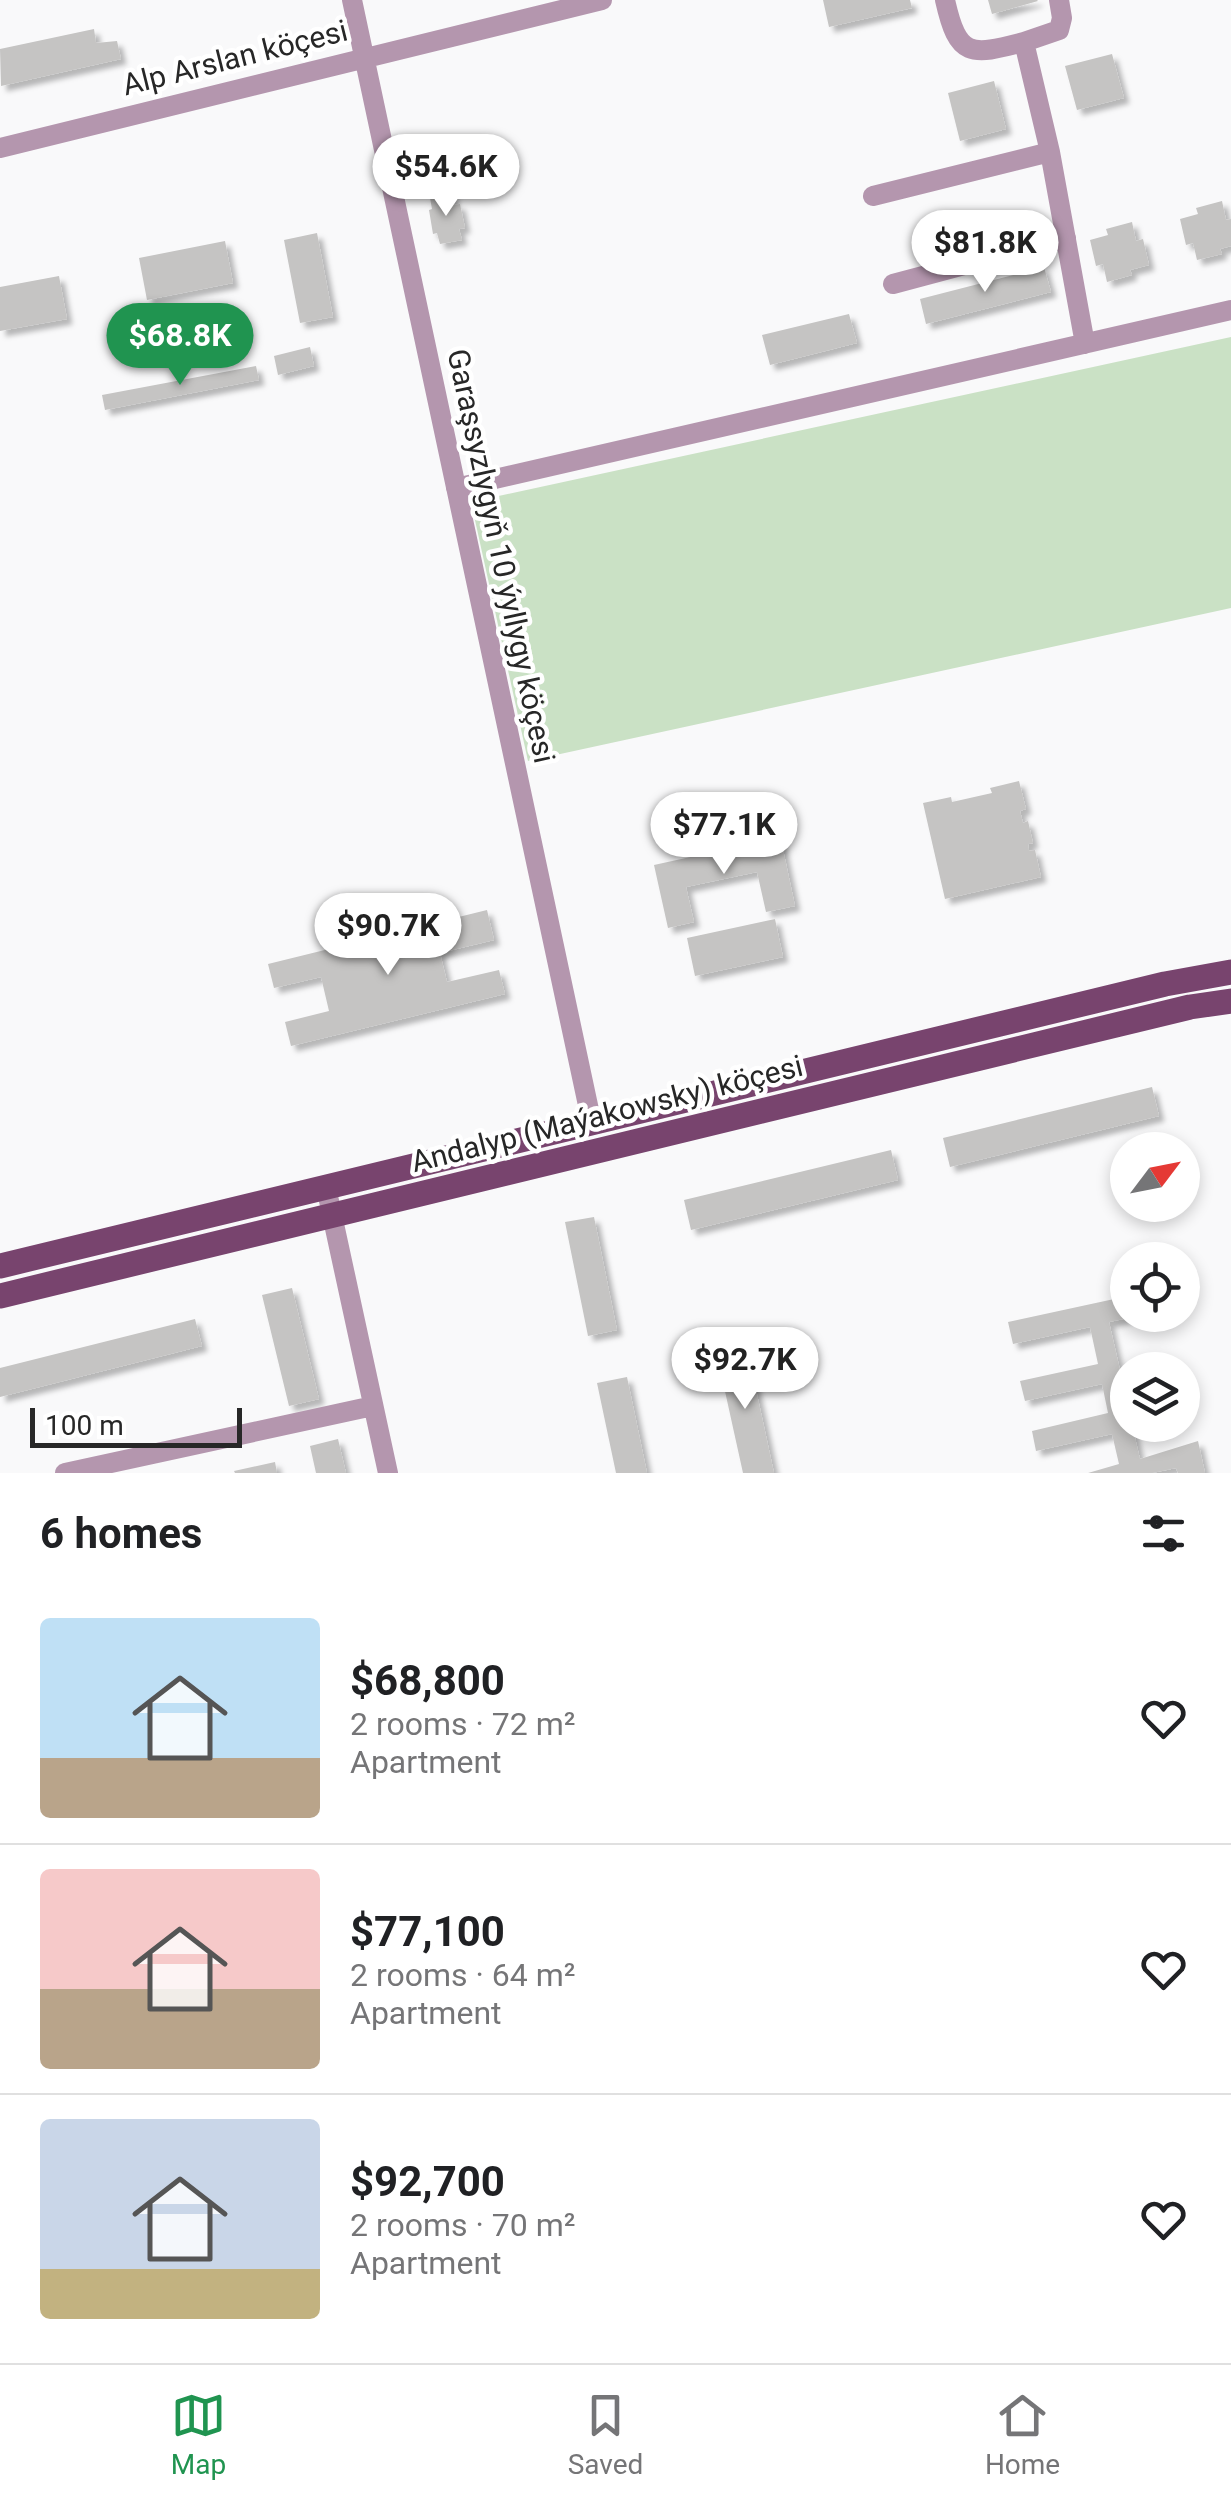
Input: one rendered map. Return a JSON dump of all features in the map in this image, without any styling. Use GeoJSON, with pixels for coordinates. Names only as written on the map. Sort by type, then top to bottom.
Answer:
{"type":"FeatureCollection","features":[{"type":"Feature","properties":{"kind":"main road","name":"Andalyp (Maýakowsky) köçesi"},"geometry":{"type":"LineString","coordinates":[[0,1266],[1166,984],[1231,972]]}},
{"type":"Feature","properties":{"kind":"main road","name":"Andalyp (Maýakowsky) köçesi"},"geometry":{"type":"LineString","coordinates":[[0,1296],[699,1129],[914,1072],[1190,1007],[1231,1001]]}},
{"type":"Feature","properties":{"kind":"street","name":"Garaşsyzlygyň 10 ýyllygy köçesi"},"geometry":{"type":"LineString","coordinates":[[352,0],[592,1124]]}},
{"type":"Feature","properties":{"kind":"street","name":"Alp Arslan köçesi"},"geometry":{"type":"LineString","coordinates":[[0,148],[602,0]]}},
{"type":"Feature","properties":{"kind":"street"},"geometry":{"type":"LineString","coordinates":[[945,0],[953,35],[964,46],[984,52],[1058,30],[1062,18],[1059,0]]}},
{"type":"Feature","properties":{"kind":"street"},"geometry":{"type":"LineString","coordinates":[[1024,42],[1050,152],[1085,344]]}},
{"type":"Feature","properties":{"kind":"street"},"geometry":{"type":"LineString","coordinates":[[873,196],[1050,152]]}},
{"type":"Feature","properties":{"kind":"street"},"geometry":{"type":"LineString","coordinates":[[893,284],[1066,238]]}},
{"type":"Feature","properties":{"kind":"street"},"geometry":{"type":"LineString","coordinates":[[456,488],[1231,310]]}},
{"type":"Feature","properties":{"kind":"street"},"geometry":{"type":"LineString","coordinates":[[326,1187],[388,1473]]}},
{"type":"Feature","properties":{"kind":"street"},"geometry":{"type":"LineString","coordinates":[[65,1473],[374,1406]]}},
{"type":"Feature","properties":{"kind":"green space"},"geometry":{"type":"Polygon","coordinates":[[[1231,337],[1231,608],[528,761],[471,502],[1231,337]]]}},
{"type":"Feature","properties":{"kind":"building"},"geometry":{"type":"Polygon","coordinates":[[[823,0],[910,0],[912,8],[829,27],[823,0]]]}},
{"type":"Feature","properties":{"kind":"building"},"geometry":{"type":"Polygon","coordinates":[[[988,0],[1037,0],[1038,1],[992,14],[988,0]]]}},
{"type":"Feature","properties":{"kind":"building"},"geometry":{"type":"Polygon","coordinates":[[[94,29],[96,43],[117,41],[121,59],[1,86],[0,49],[94,29]]]}},
{"type":"Feature","properties":{"kind":"building"},"geometry":{"type":"Polygon","coordinates":[[[1112,54],[1124,98],[1077,110],[1065,66],[1112,54]]]}},
{"type":"Feature","properties":{"kind":"building"},"geometry":{"type":"Polygon","coordinates":[[[994,81],[1006,129],[960,141],[948,93],[994,81]]]}},
{"type":"Feature","properties":{"kind":"building"},"geometry":{"type":"Polygon","coordinates":[[[452,194],[454,205],[460,204],[465,228],[459,229],[462,240],[440,244],[437,233],[433,234],[430,198],[452,194]]]}},
{"type":"Feature","properties":{"kind":"building"},"geometry":{"type":"Polygon","coordinates":[[[1222,201],[1226,220],[1231,219],[1231,246],[1220,249],[1222,254],[1197,260],[1193,243],[1186,245],[1180,219],[1198,214],[1196,208],[1222,201]]]}},
{"type":"Feature","properties":{"kind":"building"},"geometry":{"type":"Polygon","coordinates":[[[1132,222],[1136,241],[1143,239],[1149,265],[1107,282],[1103,264],[1096,266],[1090,240],[1108,235],[1106,229],[1132,222]]]}},
{"type":"Feature","properties":{"kind":"building"},"geometry":{"type":"Polygon","coordinates":[[[317,233],[333,317],[300,323],[284,240],[317,233]]]}},
{"type":"Feature","properties":{"kind":"building"},"geometry":{"type":"Polygon","coordinates":[[[225,241],[233,283],[147,300],[139,258],[225,241]]]}},
{"type":"Feature","properties":{"kind":"building"},"geometry":{"type":"Polygon","coordinates":[[[1044,267],[1051,292],[926,324],[920,299],[1044,267]]]}},
{"type":"Feature","properties":{"kind":"building"},"geometry":{"type":"Polygon","coordinates":[[[59,276],[67,319],[0,331],[0,287],[59,276]]]}},
{"type":"Feature","properties":{"kind":"building"},"geometry":{"type":"Polygon","coordinates":[[[849,314],[857,343],[770,365],[762,335],[849,314]]]}},
{"type":"Feature","properties":{"kind":"building"},"geometry":{"type":"Polygon","coordinates":[[[310,347],[314,366],[278,375],[274,356],[310,347]]]}},
{"type":"Feature","properties":{"kind":"building"},"geometry":{"type":"Polygon","coordinates":[[[256,366],[259,380],[105,410],[102,395],[256,366]]]}},
{"type":"Feature","properties":{"kind":"building"},"geometry":{"type":"Polygon","coordinates":[[[1019,781],[1026,809],[1020,811],[1023,823],[1028,821],[1033,843],[1028,844],[1029,851],[1035,850],[1041,877],[945,899],[923,803],[951,797],[952,802],[992,793],[990,788],[1019,781]]]}},
{"type":"Feature","properties":{"kind":"building"},"geometry":{"type":"Polygon","coordinates":[[[781,840],[795,906],[766,912],[757,872],[686,887],[694,922],[668,928],[654,865],[781,840]]]}},
{"type":"Feature","properties":{"kind":"building"},"geometry":{"type":"Polygon","coordinates":[[[487,910],[494,940],[440,953],[447,982],[499,970],[505,994],[291,1046],[285,1022],[329,1011],[321,977],[274,988],[268,964],[487,910]]]}},
{"type":"Feature","properties":{"kind":"building"},"geometry":{"type":"Polygon","coordinates":[[[775,919],[783,957],[695,976],[687,938],[775,919]]]}},
{"type":"Feature","properties":{"kind":"building"},"geometry":{"type":"Polygon","coordinates":[[[1152,1087],[1159,1116],[950,1167],[943,1138],[1152,1087]]]}},
{"type":"Feature","properties":{"kind":"building"},"geometry":{"type":"Polygon","coordinates":[[[891,1150],[898,1180],[691,1230],[684,1200],[891,1150]]]}},
{"type":"Feature","properties":{"kind":"building"},"geometry":{"type":"Polygon","coordinates":[[[594,1217],[617,1330],[588,1336],[565,1222],[594,1217]]]}},
{"type":"Feature","properties":{"kind":"building"},"geometry":{"type":"Polygon","coordinates":[[[292,1288],[319,1399],[289,1406],[262,1295],[292,1288]]]}},
{"type":"Feature","properties":{"kind":"building"},"geometry":{"type":"Polygon","coordinates":[[[1110,1300],[1110,1332],[1116,1352],[1110,1352],[1110,1434],[1036,1451],[1032,1431],[1108,1413],[1102,1384],[1025,1401],[1020,1381],[1098,1364],[1090,1327],[1013,1344],[1008,1322],[1110,1300]]]}},
{"type":"Feature","properties":{"kind":"building"},"geometry":{"type":"Polygon","coordinates":[[[195,1319],[202,1346],[0,1397],[0,1368],[195,1319]]]}},
{"type":"Feature","properties":{"kind":"building"},"geometry":{"type":"Polygon","coordinates":[[[747,1348],[774,1473],[743,1473],[717,1355],[747,1348]]]}},
{"type":"Feature","properties":{"kind":"building"},"geometry":{"type":"Polygon","coordinates":[[[627,1377],[647,1473],[616,1473],[597,1383],[627,1377]]]}},
{"type":"Feature","properties":{"kind":"building"},"geometry":{"type":"Polygon","coordinates":[[[338,1439],[346,1473],[316,1473],[310,1446],[338,1439]]]}},
{"type":"Feature","properties":{"kind":"building"},"geometry":{"type":"Polygon","coordinates":[[[1114,1442],[1136,1442],[1140,1459],[1198,1442],[1205,1473],[1178,1473],[1176,1468],[1152,1473],[1088,1473],[1119,1464],[1114,1442]]]}},
{"type":"Feature","properties":{"kind":"building"},"geometry":{"type":"Polygon","coordinates":[[[275,1462],[277,1473],[234,1471],[275,1462]]]}}]}
